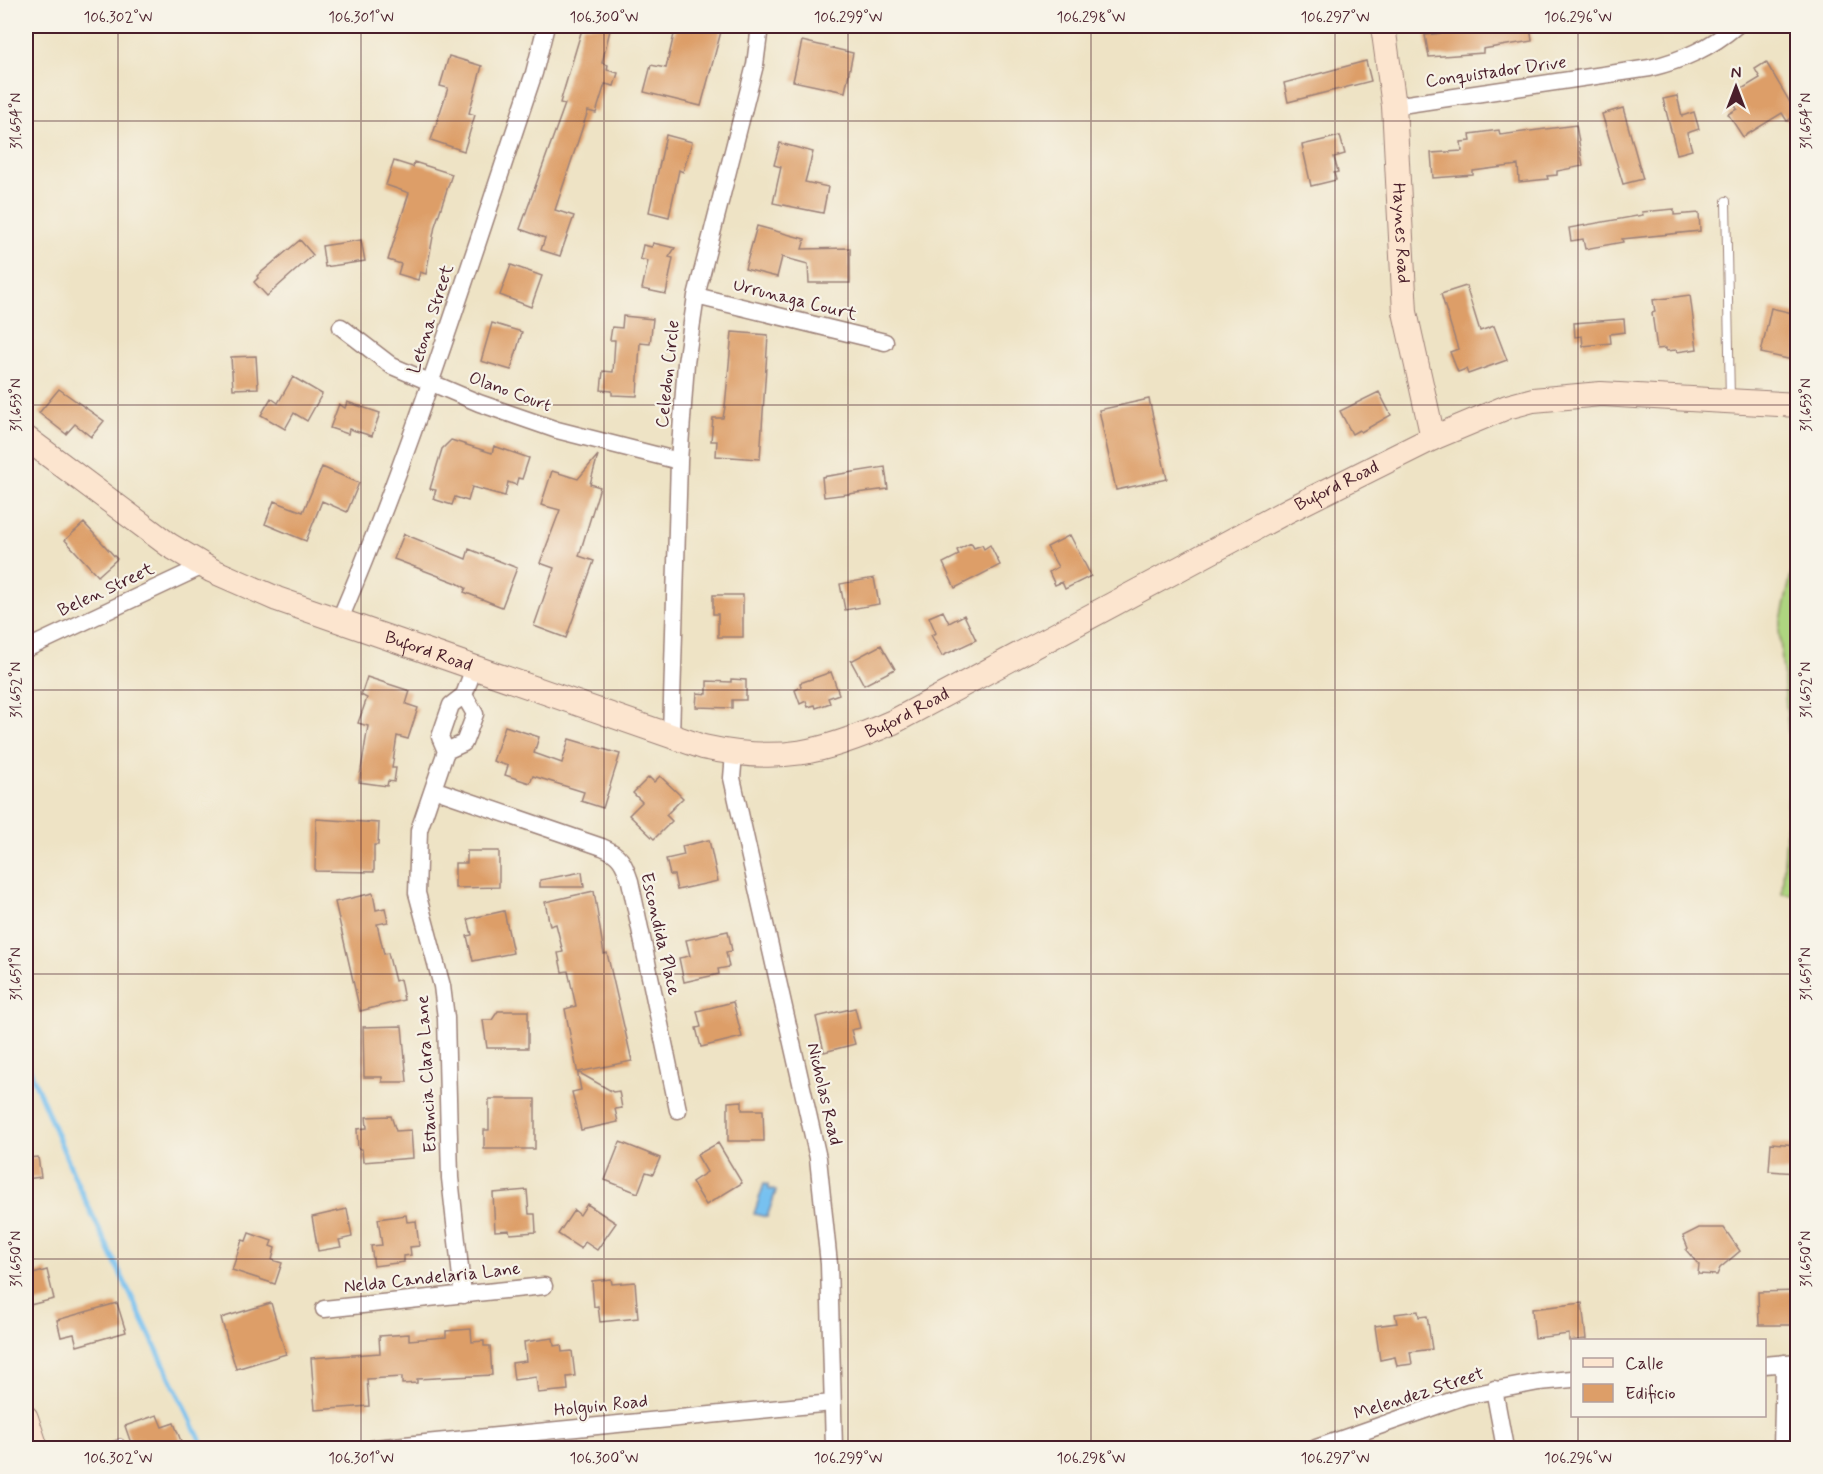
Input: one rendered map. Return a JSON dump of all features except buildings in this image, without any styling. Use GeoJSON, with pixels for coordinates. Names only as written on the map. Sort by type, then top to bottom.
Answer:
{"type":"FeatureCollection","features":[{"type":"Feature","properties":{"kind":"street","name":"Letona Street"},"geometry":{"type":"LineString","coordinates":[[340,619],[373,542],[431,383],[534,73],[546,26]]}},
{"type":"Feature","properties":{"kind":"street","name":"Celedon Circle"},"geometry":{"type":"LineString","coordinates":[[671,735],[680,461],[686,363],[696,296],[747,99],[760,26]]}},
{"type":"Feature","properties":{"kind":"street","name":"Haynes Road"},"geometry":{"type":"LineString","coordinates":[[1383,26],[1394,106],[1405,312],[1433,438]]}},
{"type":"Feature","properties":{"kind":"street","name":"Conquistador Drive"},"geometry":{"type":"LineString","coordinates":[[1394,106],[1650,68],[1681,60],[1700,51],[1737,26]]}},
{"type":"Feature","properties":{"kind":"street","name":"Urrunaga Court"},"geometry":{"type":"LineString","coordinates":[[696,296],[885,342]]}},
{"type":"Feature","properties":{"kind":"street","name":"Olano Court"},"geometry":{"type":"LineString","coordinates":[[341,327],[392,366],[431,383],[558,430],[680,461]]}},
{"type":"Feature","properties":{"kind":"street","name":"Buford Road"},"geometry":{"type":"LineString","coordinates":[[26,438],[160,538],[203,566],[277,599],[703,747],[734,754],[758,756],[815,751],[844,743],[893,722],[1289,510],[1433,438],[1508,407],[1533,400],[1601,394],[1797,405]]}},
{"type":"Feature","properties":{"kind":"street","name":"Belen Street"},"geometry":{"type":"LineString","coordinates":[[26,649],[203,566]]}},
{"type":"Feature","properties":{"kind":"street","name":"Estancia Clara Lane"},"geometry":{"type":"LineString","coordinates":[[463,1295],[450,1178],[446,1018],[442,986],[417,893],[419,830],[446,751],[440,737],[451,705],[464,695],[474,668]]}},
{"type":"Feature","properties":{"kind":"street"},"geometry":{"type":"LineString","coordinates":[[446,751],[464,743],[475,714],[464,695]]}},
{"type":"Feature","properties":{"kind":"street","name":"Nicholas Road"},"geometry":{"type":"LineString","coordinates":[[734,754],[732,778],[818,1158],[829,1264],[834,1449]]}},
{"type":"Feature","properties":{"kind":"street","name":"Escondida Place"},"geometry":{"type":"LineString","coordinates":[[433,789],[602,847],[615,852],[623,862],[630,881],[678,1110]]}},
{"type":"Feature","properties":{"kind":"street","name":"Nelda Candelaria Lane"},"geometry":{"type":"LineString","coordinates":[[324,1309],[544,1286]]}},
{"type":"Feature","properties":{"kind":"street"},"geometry":{"type":"LineString","coordinates":[[1766,1365],[1791,1363],[1782,1449]]}},
{"type":"Feature","properties":{"kind":"street","name":"Melendez Street"},"geometry":{"type":"LineString","coordinates":[[1316,1449],[1415,1412],[1494,1389],[1571,1379]]}},
{"type":"Feature","properties":{"kind":"street"},"geometry":{"type":"LineString","coordinates":[[1494,1389],[1505,1449]]}},
{"type":"Feature","properties":{"kind":"street","name":"Holguin Road"},"geometry":{"type":"LineString","coordinates":[[374,1449],[832,1403]]}},
{"type":"Feature","properties":{"kind":"street"},"geometry":{"type":"LineString","coordinates":[[26,1418],[36,1449]]}},
{"type":"Feature","properties":{"kind":"lane"},"geometry":{"type":"LineString","coordinates":[[1726,201],[1730,401]]}},
{"type":"Feature","properties":{"kind":"lane"},"geometry":{"type":"LineString","coordinates":[[108,1449],[120,1443]]}},
{"type":"Feature","properties":{"kind":"green space"},"geometry":{"type":"Polygon","coordinates":[[[1797,548],[1798,895],[1782,893],[1791,761],[1779,629],[1797,548]]]}},
{"type":"Feature","properties":{"kind":"water"},"geometry":{"type":"Polygon","coordinates":[[[764,1184],[768,1185],[768,1189],[776,1191],[767,1217],[754,1214],[764,1184]]]}},
{"type":"Feature","properties":{"kind":"waterway"},"geometry":{"type":"LineString","coordinates":[[26,1061],[79,1187],[204,1448]]}}]}
